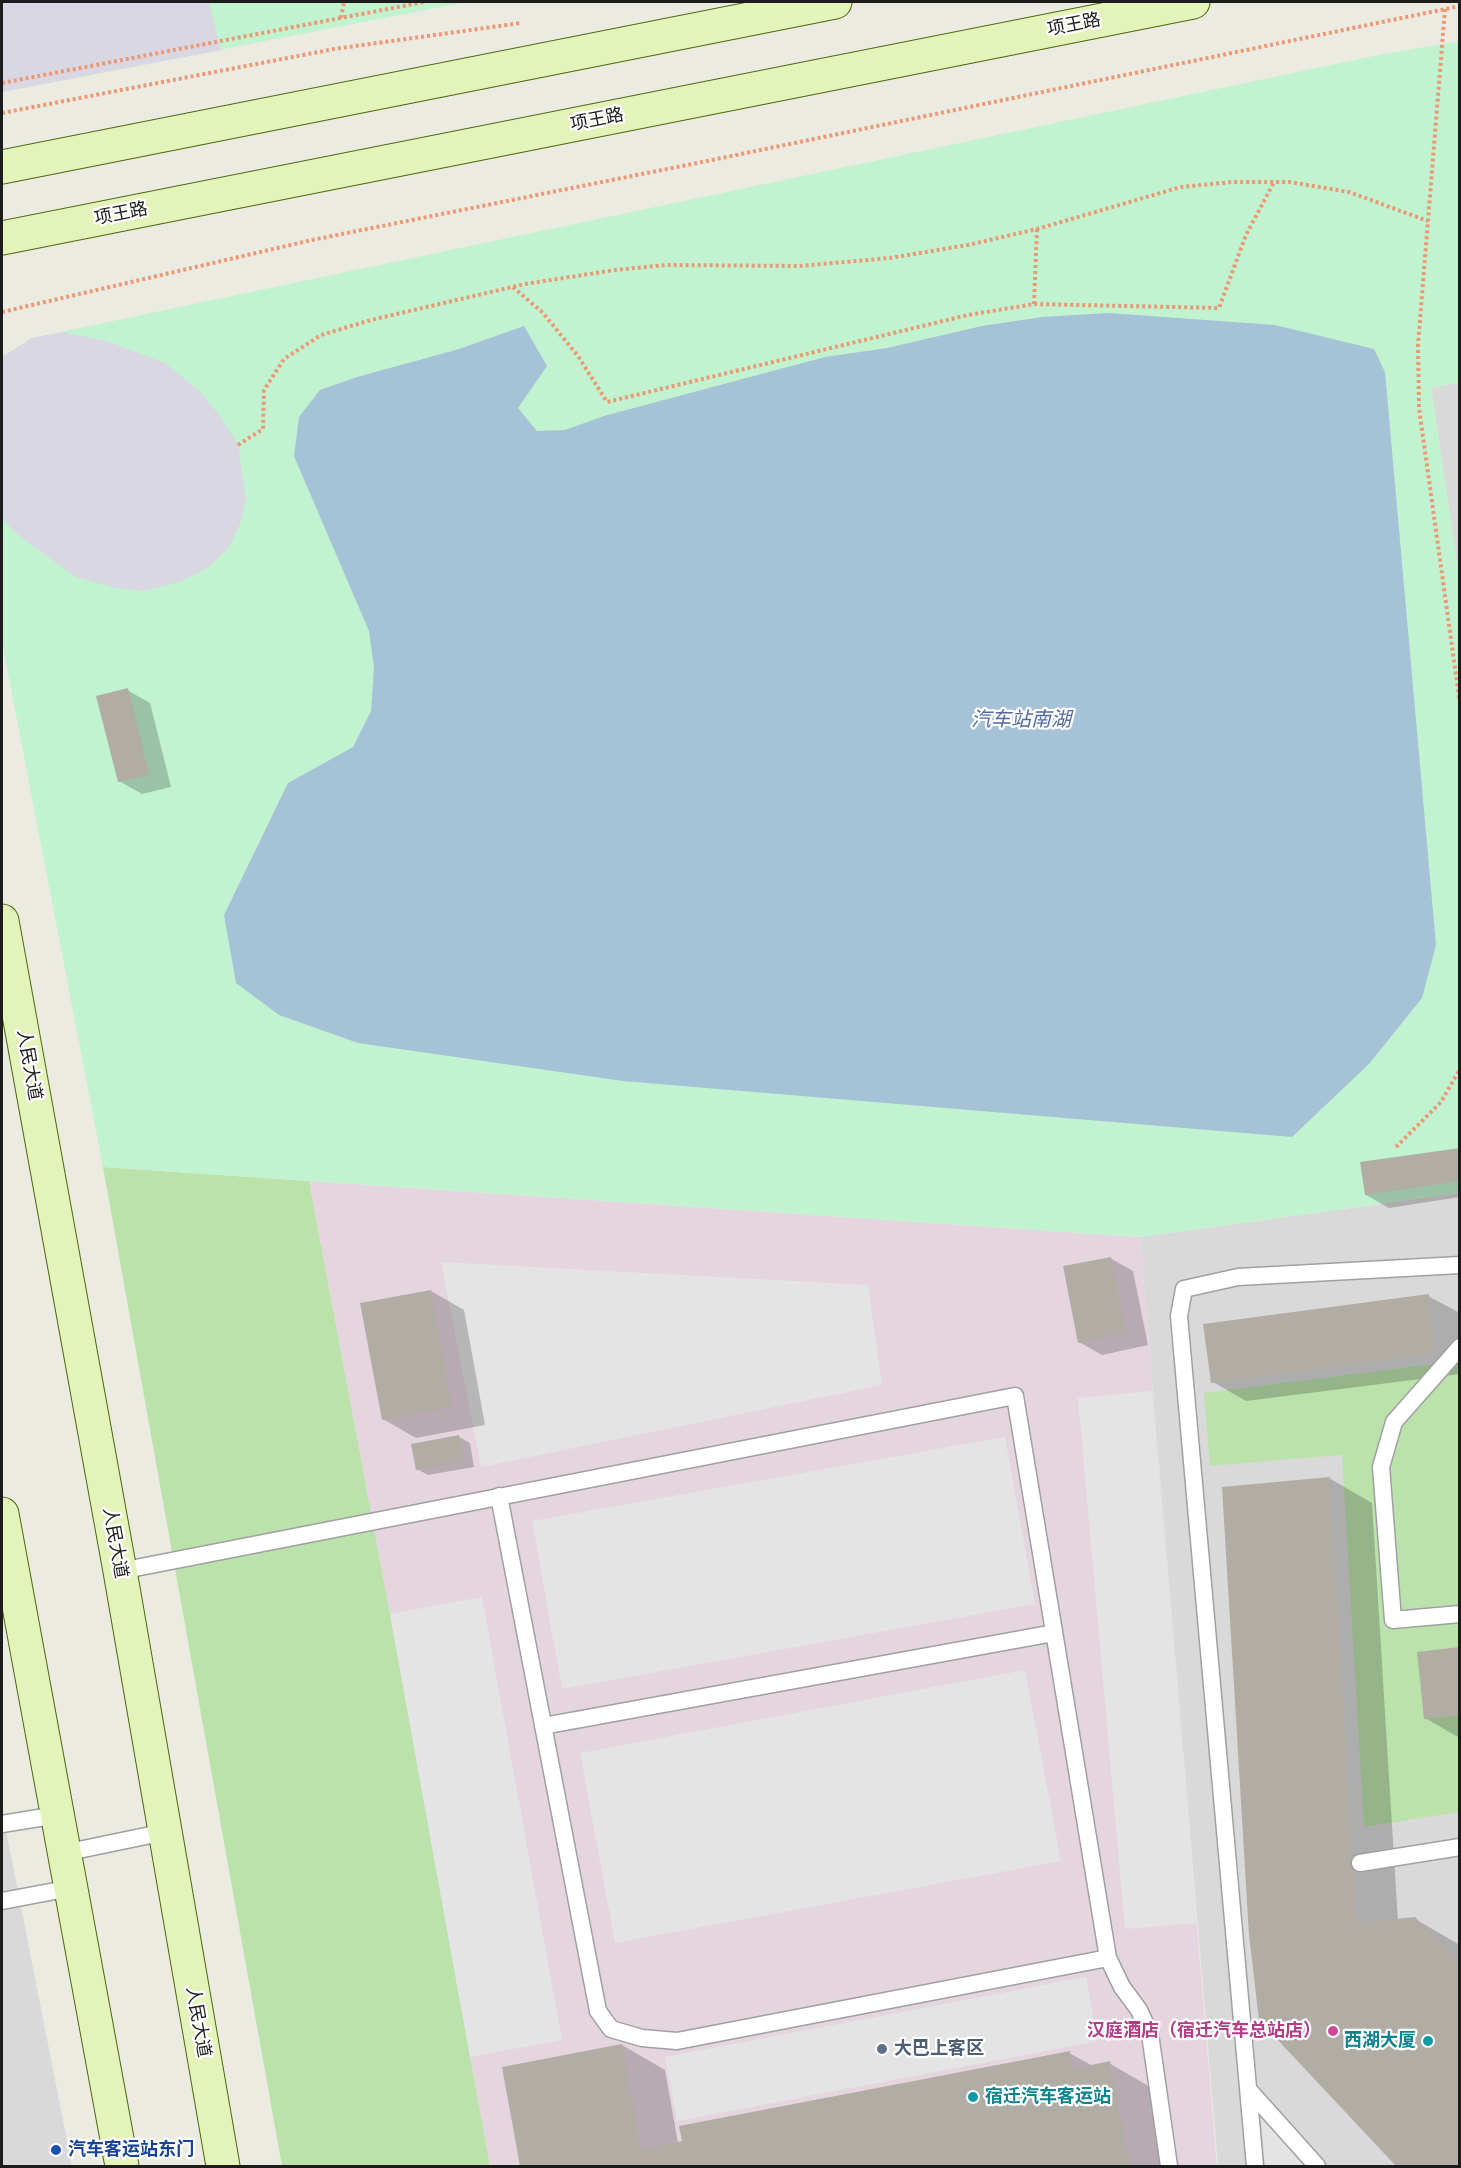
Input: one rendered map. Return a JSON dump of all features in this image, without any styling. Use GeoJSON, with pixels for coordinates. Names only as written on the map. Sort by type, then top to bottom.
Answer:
{"type":"FeatureCollection","features":[{"type":"Feature","properties":{"kind":"main road"},"geometry":{"type":"LineString","coordinates":[[2,167],[835,2]]}},
{"type":"Feature","properties":{"kind":"main road","name":"项王路"},"geometry":{"type":"LineString","coordinates":[[2,238],[1193,2]]}},
{"type":"Feature","properties":{"kind":"main road","name":"人民大道"},"geometry":{"type":"LineString","coordinates":[[2,921],[120,1571],[223,2166]]}},
{"type":"Feature","properties":{"kind":"main road"},"geometry":{"type":"LineString","coordinates":[[2,1514],[122,2166]]}},
{"type":"Feature","properties":{"kind":"lane"},"geometry":{"type":"LineString","coordinates":[[1255,2166],[1179,1316],[1184,1289],[1238,1278],[1460,1265]]}},
{"type":"Feature","properties":{"kind":"lane"},"geometry":{"type":"LineString","coordinates":[[1460,1347],[1395,1422],[1381,1467],[1393,1620],[1460,1614]]}},
{"type":"Feature","properties":{"kind":"lane"},"geometry":{"type":"LineString","coordinates":[[120,1571],[1016,1396],[1107,1958],[1122,1987],[1139,2010],[1150,2034],[1169,2166]]}},
{"type":"Feature","properties":{"kind":"lane"},"geometry":{"type":"LineString","coordinates":[[499,1496],[598,2011],[610,2029],[642,2038],[677,2041],[1107,1958]]}},
{"type":"Feature","properties":{"kind":"lane"},"geometry":{"type":"LineString","coordinates":[[543,1726],[1054,1633]]}},
{"type":"Feature","properties":{"kind":"lane"},"geometry":{"type":"LineString","coordinates":[[2,1824],[57,1815]]}},
{"type":"Feature","properties":{"kind":"lane"},"geometry":{"type":"LineString","coordinates":[[64,1853],[165,1832]]}},
{"type":"Feature","properties":{"kind":"lane"},"geometry":{"type":"LineString","coordinates":[[1360,1863],[1460,1847]]}},
{"type":"Feature","properties":{"kind":"lane"},"geometry":{"type":"LineString","coordinates":[[2,1901],[71,1888]]}},
{"type":"Feature","properties":{"kind":"lane"},"geometry":{"type":"LineString","coordinates":[[1248,2089],[1317,2166]]}},
{"type":"Feature","properties":{"kind":"path"},"geometry":{"type":"LineString","coordinates":[[341,18],[344,2]]}},
{"type":"Feature","properties":{"kind":"path"},"geometry":{"type":"LineString","coordinates":[[388,8],[392,2]]}},
{"type":"Feature","properties":{"kind":"path"},"geometry":{"type":"LineString","coordinates":[[2,83],[424,2]]}},
{"type":"Feature","properties":{"kind":"path"},"geometry":{"type":"LineString","coordinates":[[2,312],[312,240],[1460,6]]}},
{"type":"Feature","properties":{"kind":"path"},"geometry":{"type":"LineString","coordinates":[[1445,9],[1418,345],[1419,408],[1460,704]]}},
{"type":"Feature","properties":{"kind":"path"},"geometry":{"type":"LineString","coordinates":[[2,113],[334,49],[529,22]]}},
{"type":"Feature","properties":{"kind":"path"},"geometry":{"type":"LineString","coordinates":[[238,446],[263,429],[264,390],[284,359],[321,335],[371,320],[513,287],[615,270],[666,265],[799,266],[890,258],[968,245],[1037,229],[1180,188],[1232,182],[1289,182],[1349,192],[1428,221]]}},
{"type":"Feature","properties":{"kind":"path"},"geometry":{"type":"LineString","coordinates":[[513,287],[550,322],[578,356],[607,402],[968,315],[1034,304],[1219,308],[1246,236],[1274,182]]}},
{"type":"Feature","properties":{"kind":"path"},"geometry":{"type":"LineString","coordinates":[[1034,304],[1037,229]]}},
{"type":"Feature","properties":{"kind":"path"},"geometry":{"type":"LineString","coordinates":[[1396,1147],[1441,1102],[1460,1069]]}},
{"type":"Feature","properties":{"kind":"shaded area"},"geometry":{"type":"Polygon","coordinates":[[[2,2],[209,2],[221,50],[2,92],[2,2]]]}},
{"type":"Feature","properties":{"kind":"shaded area"},"geometry":{"type":"Polygon","coordinates":[[[63,332],[107,341],[165,363],[201,392],[222,419],[238,445],[246,501],[240,524],[228,549],[209,567],[179,582],[144,591],[116,588],[76,577],[13,531],[2,517],[2,357],[32,338],[63,332]]]}},
{"type":"Feature","properties":{"kind":"shaded area"},"geometry":{"type":"Polygon","coordinates":[[[1459,382],[1459,579],[1431,388],[1459,382]]]}},
{"type":"Feature","properties":{"kind":"shaded area"},"geometry":{"type":"Polygon","coordinates":[[[309,1181],[1140,1237],[1217,2166],[490,2166],[309,1181]]]}},
{"type":"Feature","properties":{"kind":"shaded area"},"geometry":{"type":"Polygon","coordinates":[[[1459,1193],[1459,2166],[1218,2166],[1140,1237],[1459,1193]]]}},
{"type":"Feature","properties":{"kind":"shaded area"},"geometry":{"type":"Polygon","coordinates":[[[441,1262],[868,1285],[882,1385],[481,1467],[441,1262]]]}},
{"type":"Feature","properties":{"kind":"shaded area"},"geometry":{"type":"Polygon","coordinates":[[[1152,1391],[1197,1923],[1125,1929],[1078,1398],[1152,1391]]]}},
{"type":"Feature","properties":{"kind":"shaded area"},"geometry":{"type":"Polygon","coordinates":[[[1005,1437],[1035,1604],[562,1689],[532,1521],[1005,1437]]]}},
{"type":"Feature","properties":{"kind":"shaded area"},"geometry":{"type":"Polygon","coordinates":[[[482,1597],[562,2040],[470,2057],[390,1614],[482,1597]]]}},
{"type":"Feature","properties":{"kind":"shaded area"},"geometry":{"type":"Polygon","coordinates":[[[1025,1670],[1061,1861],[615,1943],[580,1753],[1025,1670]]]}},
{"type":"Feature","properties":{"kind":"shaded area"},"geometry":{"type":"Polygon","coordinates":[[[2,1810],[72,2166],[2,2166],[2,1810]]]}},
{"type":"Feature","properties":{"kind":"shaded area","name":"大巴上客区"},"geometry":{"type":"Polygon","coordinates":[[[1086,1977],[1098,2041],[677,2121],[665,2057],[1086,1977]]]}},
{"type":"Feature","properties":{"kind":"shaded area"},"geometry":{"type":"Polygon","coordinates":[[[1260,2104],[1316,2166],[1265,2166],[1260,2104]]]}},
{"type":"Feature","properties":{"kind":"green space"},"geometry":{"type":"Polygon","coordinates":[[[2,2],[467,2],[2,92],[2,2]]]}},
{"type":"Feature","properties":{"kind":"green space"},"geometry":{"type":"Polygon","coordinates":[[[1459,41],[1459,382],[1431,388],[1460,579],[1459,1193],[1140,1237],[103,1167],[2,642],[2,357],[32,338],[1383,54],[1459,41]]]}},
{"type":"Feature","properties":{"kind":"green space"},"geometry":{"type":"Polygon","coordinates":[[[103,1167],[309,1181],[490,2166],[282,2166],[103,1167]]]}},
{"type":"Feature","properties":{"kind":"green space"},"geometry":{"type":"Polygon","coordinates":[[[1459,1361],[1459,1812],[1364,1827],[1342,1455],[1210,1466],[1204,1393],[1459,1361]]]}},
{"type":"Feature","properties":{"kind":"water","name":"汽车站南湖"},"geometry":{"type":"Polygon","coordinates":[[[1108,313],[1275,325],[1374,349],[1385,372],[1436,945],[1422,998],[1369,1064],[1292,1137],[623,1081],[358,1043],[279,1015],[236,983],[224,915],[288,783],[353,747],[371,711],[374,668],[369,631],[294,456],[299,417],[320,390],[357,377],[459,349],[524,326],[547,366],[518,408],[537,431],[565,430],[604,416],[825,357],[887,348],[982,326],[1042,317],[1108,313]]]}},
{"type":"Feature","properties":{"kind":"building"},"geometry":{"type":"Polygon","coordinates":[[[128,688],[149,775],[118,782],[96,696],[128,688]]]}},
{"type":"Feature","properties":{"kind":"building"},"geometry":{"type":"Polygon","coordinates":[[[1460,1148],[1460,1181],[1365,1195],[1360,1162],[1460,1148]]]}},
{"type":"Feature","properties":{"kind":"building"},"geometry":{"type":"Polygon","coordinates":[[[1111,1257],[1126,1333],[1078,1343],[1063,1266],[1111,1257]]]}},
{"type":"Feature","properties":{"kind":"building"},"geometry":{"type":"Polygon","coordinates":[[[431,1290],[452,1407],[382,1420],[360,1303],[431,1290]]]}},
{"type":"Feature","properties":{"kind":"building"},"geometry":{"type":"Polygon","coordinates":[[[1429,1294],[1436,1354],[1211,1383],[1203,1324],[1429,1294]]]}},
{"type":"Feature","properties":{"kind":"building"},"geometry":{"type":"Polygon","coordinates":[[[459,1435],[464,1461],[416,1470],[411,1444],[459,1435]]]}},
{"type":"Feature","properties":{"kind":"building"},"geometry":{"type":"Polygon","coordinates":[[[1330,1477],[1357,1923],[1415,1917],[1460,1965],[1460,2166],[1396,2166],[1259,2020],[1249,1935],[1222,1487],[1330,1477]]]}},
{"type":"Feature","properties":{"kind":"building"},"geometry":{"type":"Polygon","coordinates":[[[1460,1647],[1460,1715],[1424,1719],[1417,1652],[1460,1647]]]}},
{"type":"Feature","properties":{"kind":"building","name":"宿迁汽车客运站"},"geometry":{"type":"Polygon","coordinates":[[[622,2044],[641,2149],[682,2141],[679,2126],[1070,2051],[1073,2069],[1110,2061],[1130,2166],[520,2166],[502,2067],[622,2044]]]}},
{"type":"Feature","properties":{"kind":"place","name":"汉庭酒店（宿迁汽车总站店）"},"geometry":{"type":"Point","coordinates":[1333,2031]}},
{"type":"Feature","properties":{"kind":"place","name":"西湖大厦"},"geometry":{"type":"Point","coordinates":[1428,2041]}},
{"type":"Feature","properties":{"kind":"place","name":"大巴上客区"},"geometry":{"type":"Point","coordinates":[882,2049]}},
{"type":"Feature","properties":{"kind":"place","name":"宿迁汽车客运站"},"geometry":{"type":"Point","coordinates":[973,2097]}},
{"type":"Feature","properties":{"kind":"place","name":"汽车客运站东门"},"geometry":{"type":"Point","coordinates":[56,2150]}}]}
